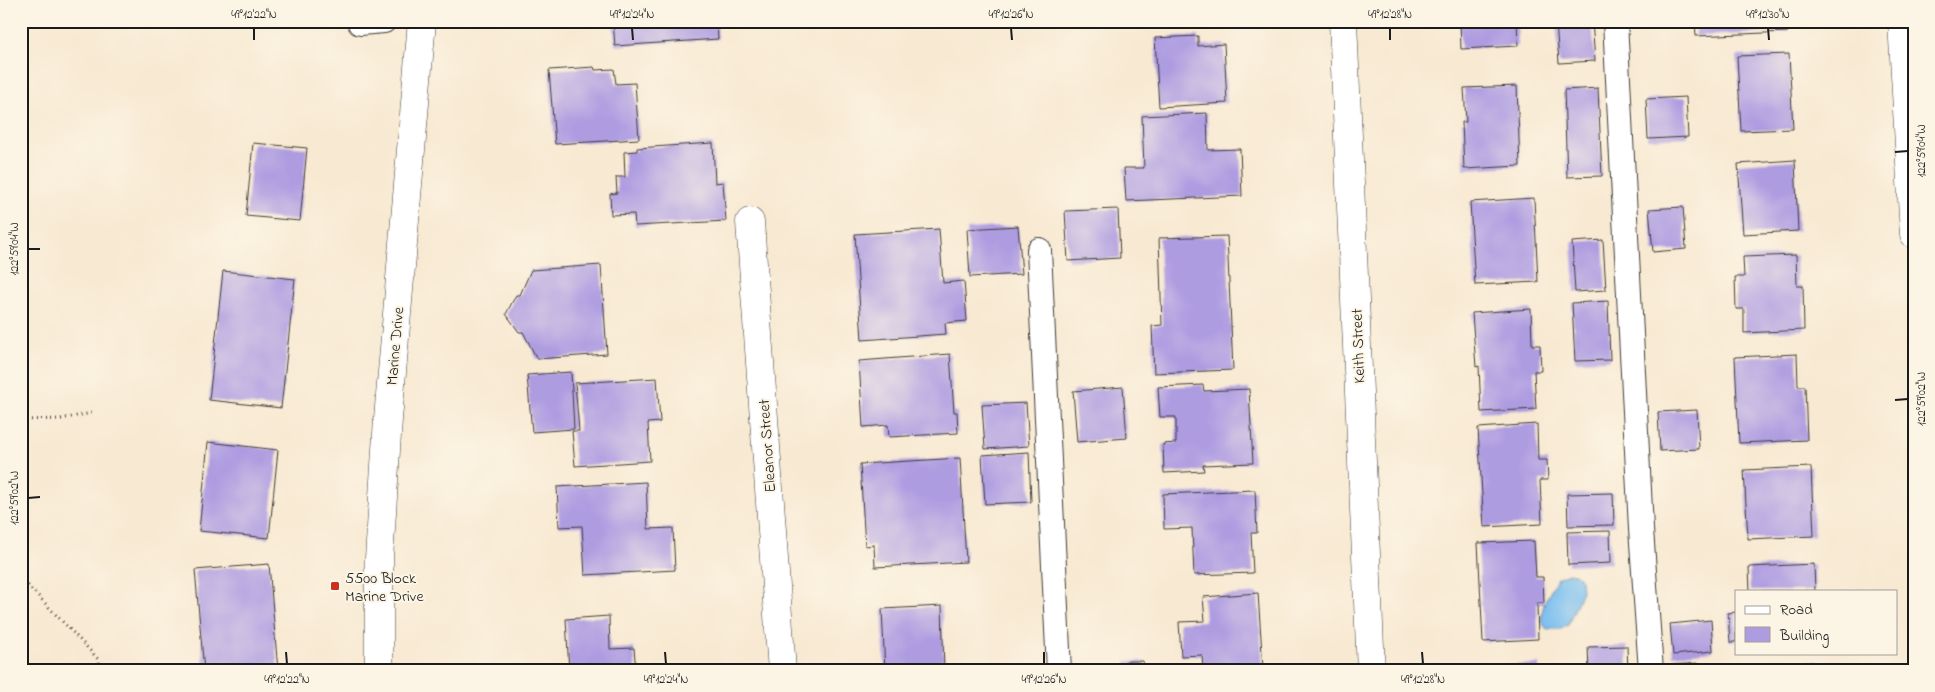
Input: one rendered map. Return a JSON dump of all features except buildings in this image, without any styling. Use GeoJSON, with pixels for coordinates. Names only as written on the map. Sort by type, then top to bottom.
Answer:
{"type":"FeatureCollection","features":[{"type":"Feature","properties":{"kind":"street","name":"Marine Drive"},"geometry":{"type":"LineString","coordinates":[[379,671],[379,559],[388,419],[422,21]]}},
{"type":"Feature","properties":{"kind":"street","name":"Keith Street"},"geometry":{"type":"LineString","coordinates":[[1343,21],[1371,671]]}},
{"type":"Feature","properties":{"kind":"street"},"geometry":{"type":"LineString","coordinates":[[1902,21],[1914,234]]}},
{"type":"Feature","properties":{"kind":"street","name":"Eleanor Street"},"geometry":{"type":"LineString","coordinates":[[750,222],[782,671]]}},
{"type":"Feature","properties":{"kind":"lane"},"geometry":{"type":"LineString","coordinates":[[360,23],[384,21]]}},
{"type":"Feature","properties":{"kind":"lane"},"geometry":{"type":"LineString","coordinates":[[1615,21],[1641,529],[1651,671]]}},
{"type":"Feature","properties":{"kind":"lane"},"geometry":{"type":"LineString","coordinates":[[1039,250],[1059,671]]}},
{"type":"Feature","properties":{"kind":"path"},"geometry":{"type":"LineString","coordinates":[[21,420],[61,419],[92,413]]}},
{"type":"Feature","properties":{"kind":"path"},"geometry":{"type":"LineString","coordinates":[[21,578],[99,660],[100,671]]}},
{"type":"Feature","properties":{"kind":"water"},"geometry":{"type":"Polygon","coordinates":[[[1568,573],[1575,574],[1581,579],[1582,591],[1568,625],[1561,629],[1547,629],[1543,624],[1542,611],[1557,578],[1568,573]]]}},
{"type":"Feature","properties":{"kind":"place","name":"5500 Block Marine Drive"},"geometry":{"type":"Point","coordinates":[335,586]}}]}
